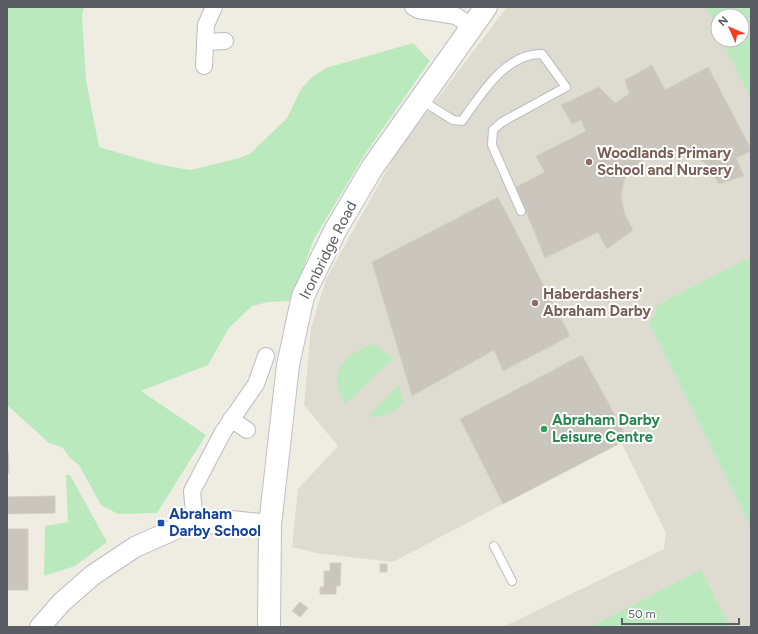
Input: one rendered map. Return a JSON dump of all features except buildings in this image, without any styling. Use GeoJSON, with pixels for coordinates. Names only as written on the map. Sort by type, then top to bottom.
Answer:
{"type":"FeatureCollection","features":[{"type":"Feature","properties":{"kind":"main road","name":"Ironbridge Road"},"geometry":{"type":"LineString","coordinates":[[269,627],[270,525],[288,365],[303,296],[344,215],[372,168],[471,26],[486,7]]}},
{"type":"Feature","properties":{"kind":"street"},"geometry":{"type":"LineString","coordinates":[[204,66],[206,25],[214,7]]}},
{"type":"Feature","properties":{"kind":"street"},"geometry":{"type":"LineString","coordinates":[[413,7],[418,10],[456,16],[471,26]]}},
{"type":"Feature","properties":{"kind":"street"},"geometry":{"type":"LineString","coordinates":[[205,42],[225,41]]}},
{"type":"Feature","properties":{"kind":"street"},"geometry":{"type":"LineString","coordinates":[[195,525],[192,491],[223,432],[256,384],[266,356]]}},
{"type":"Feature","properties":{"kind":"street"},"geometry":{"type":"LineString","coordinates":[[232,420],[248,430]]}},
{"type":"Feature","properties":{"kind":"street"},"geometry":{"type":"LineString","coordinates":[[40,627],[62,602],[93,575],[135,547],[180,527],[231,521],[270,525]]}},
{"type":"Feature","properties":{"kind":"lane"},"geometry":{"type":"LineString","coordinates":[[420,100],[453,120],[462,121],[499,72],[530,54],[542,54],[566,87],[502,122],[493,130],[492,145],[521,211]]}},
{"type":"Feature","properties":{"kind":"lane"},"geometry":{"type":"LineString","coordinates":[[494,546],[512,582]]}},
{"type":"Feature","properties":{"kind":"shaded area","name":"Haberdashers' Abraham Darby"},"geometry":{"type":"Polygon","coordinates":[[[507,7],[751,7],[751,627],[503,627],[664,549],[666,533],[621,442],[628,439],[582,355],[460,419],[503,504],[393,562],[316,553],[292,547],[298,489],[338,446],[304,405],[311,328],[326,279],[398,150],[507,7]]]}},
{"type":"Feature","properties":{"kind":"green space"},"geometry":{"type":"Polygon","coordinates":[[[7,7],[84,7],[82,16],[86,80],[99,147],[157,164],[190,170],[240,158],[251,153],[287,118],[301,89],[312,77],[326,68],[413,43],[430,61],[365,154],[314,239],[291,301],[268,302],[252,306],[229,328],[208,365],[141,391],[206,435],[157,513],[118,514],[101,505],[79,465],[70,458],[62,447],[49,443],[7,405],[7,7]]]}},
{"type":"Feature","properties":{"kind":"green space"},"geometry":{"type":"Polygon","coordinates":[[[706,7],[751,7],[751,99],[726,48],[750,48],[750,8],[710,8],[710,15],[706,7]]]}},
{"type":"Feature","properties":{"kind":"green space"},"geometry":{"type":"Polygon","coordinates":[[[751,257],[751,527],[649,323],[655,314],[657,305],[751,257]]]}},
{"type":"Feature","properties":{"kind":"green space"},"geometry":{"type":"Polygon","coordinates":[[[374,344],[393,358],[345,405],[339,392],[337,379],[338,371],[342,364],[353,354],[374,344]]]}},
{"type":"Feature","properties":{"kind":"green space"},"geometry":{"type":"Polygon","coordinates":[[[399,385],[403,402],[387,414],[368,417],[399,385]]]}},
{"type":"Feature","properties":{"kind":"green space"},"geometry":{"type":"Polygon","coordinates":[[[66,475],[70,475],[107,542],[75,566],[44,576],[45,526],[68,522],[66,475]]]}},
{"type":"Feature","properties":{"kind":"green space"},"geometry":{"type":"Polygon","coordinates":[[[701,570],[730,627],[590,627],[701,570]]]}},
{"type":"Feature","properties":{"kind":"place","name":"Woodlands Primary School and Nursery"},"geometry":{"type":"Point","coordinates":[589,162]}},
{"type":"Feature","properties":{"kind":"place","name":"Haberdashers' Abraham Darby"},"geometry":{"type":"Point","coordinates":[535,303]}},
{"type":"Feature","properties":{"kind":"place","name":"Abraham Darby Leisure Centre"},"geometry":{"type":"Point","coordinates":[544,429]}},
{"type":"Feature","properties":{"kind":"place","name":"Abraham Darby School"},"geometry":{"type":"Point","coordinates":[161,523]}}]}
